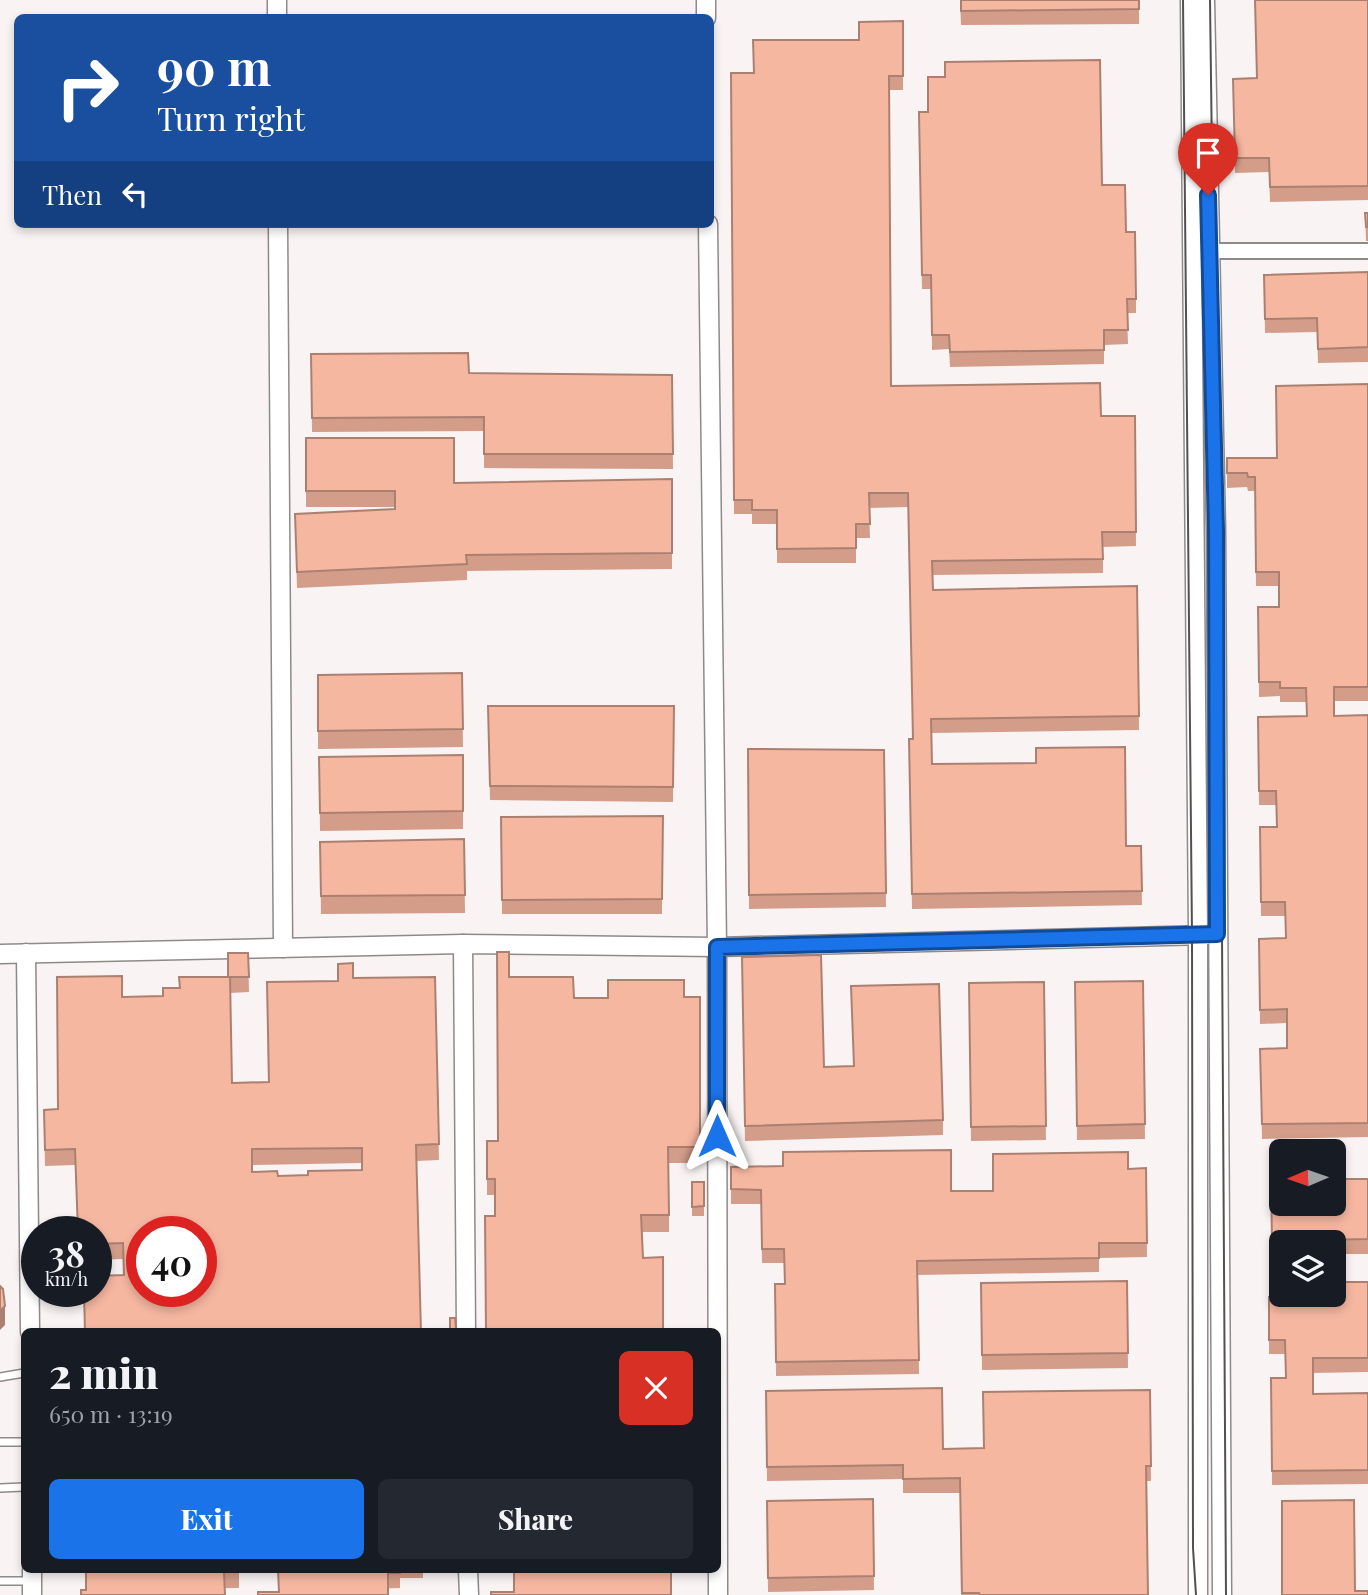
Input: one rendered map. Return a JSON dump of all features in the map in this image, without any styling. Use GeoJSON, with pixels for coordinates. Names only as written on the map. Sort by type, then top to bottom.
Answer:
{"type":"FeatureCollection","features":[{"type":"Feature","properties":{"kind":"street"},"geometry":{"type":"LineString","coordinates":[[1190,0],[1216,530],[1222,1595]]}},
{"type":"Feature","properties":{"kind":"street"},"geometry":{"type":"LineString","coordinates":[[1198,1595],[1201,251],[1205,0]]}},
{"type":"Feature","properties":{"kind":"street"},"geometry":{"type":"LineString","coordinates":[[278,228],[283,948]]}},
{"type":"Feature","properties":{"kind":"street"},"geometry":{"type":"LineString","coordinates":[[708,228],[717,947],[718,1328]]}},
{"type":"Feature","properties":{"kind":"street"},"geometry":{"type":"LineString","coordinates":[[1201,251],[1368,251]]}},
{"type":"Feature","properties":{"kind":"street"},"geometry":{"type":"LineString","coordinates":[[0,954],[463,944],[717,947],[1217,934]]}},
{"type":"Feature","properties":{"kind":"street"},"geometry":{"type":"LineString","coordinates":[[463,944],[466,1328]]}},
{"type":"Feature","properties":{"kind":"street"},"geometry":{"type":"LineString","coordinates":[[26,953],[30,1328]]}},
{"type":"Feature","properties":{"kind":"street"},"geometry":{"type":"LineString","coordinates":[[468,1573],[469,1595]]}},
{"type":"Feature","properties":{"kind":"street"},"geometry":{"type":"LineString","coordinates":[[718,1573],[718,1595]]}},
{"type":"Feature","properties":{"kind":"lane"},"geometry":{"type":"LineString","coordinates":[[0,1377],[21,1374]]}},
{"type":"Feature","properties":{"kind":"lane"},"geometry":{"type":"LineString","coordinates":[[0,1442],[21,1442]]}},
{"type":"Feature","properties":{"kind":"lane"},"geometry":{"type":"LineString","coordinates":[[0,1488],[21,1487]]}},
{"type":"Feature","properties":{"kind":"lane"},"geometry":{"type":"LineString","coordinates":[[0,1581],[32,1582]]}},
{"type":"Feature","properties":{"kind":"building"},"geometry":{"type":"Polygon","coordinates":[[[961,0],[1139,0],[1139,9],[961,11],[961,0]]]}},
{"type":"Feature","properties":{"kind":"building"},"geometry":{"type":"Polygon","coordinates":[[[1255,0],[1368,0],[1368,186],[1270,187],[1269,158],[1235,158],[1233,79],[1257,78],[1255,0]]]}},
{"type":"Feature","properties":{"kind":"building"},"geometry":{"type":"Polygon","coordinates":[[[903,21],[903,76],[889,76],[891,386],[1100,383],[1101,416],[1135,416],[1136,532],[1102,532],[1103,559],[932,561],[933,590],[1137,586],[1139,716],[931,719],[932,764],[1036,763],[1036,748],[1125,747],[1126,846],[1141,846],[1142,891],[912,894],[909,739],[913,739],[908,493],[869,493],[870,524],[856,524],[856,548],[777,549],[777,510],[752,510],[752,500],[734,500],[731,73],[754,73],[753,40],[859,40],[859,22],[903,21]]]}},
{"type":"Feature","properties":{"kind":"building"},"geometry":{"type":"Polygon","coordinates":[[[1100,60],[1102,185],[1125,185],[1126,232],[1135,232],[1136,299],[1127,299],[1128,330],[1104,330],[1104,350],[950,352],[949,335],[932,335],[931,275],[922,275],[919,112],[928,112],[928,77],[945,77],[945,62],[1100,60]]]}},
{"type":"Feature","properties":{"kind":"building"},"geometry":{"type":"Polygon","coordinates":[[[1365,213],[1368,213],[1368,227],[1366,227],[1365,213]]]}},
{"type":"Feature","properties":{"kind":"building"},"geometry":{"type":"Polygon","coordinates":[[[1368,272],[1368,347],[1318,349],[1317,318],[1265,319],[1264,275],[1368,272]]]}},
{"type":"Feature","properties":{"kind":"building"},"geometry":{"type":"Polygon","coordinates":[[[468,353],[469,373],[672,375],[673,454],[484,454],[484,417],[312,418],[311,354],[468,353]]]}},
{"type":"Feature","properties":{"kind":"building"},"geometry":{"type":"Polygon","coordinates":[[[1368,384],[1368,687],[1334,687],[1334,716],[1368,715],[1368,1123],[1262,1124],[1260,1049],[1287,1048],[1287,1009],[1260,1010],[1259,939],[1286,938],[1285,902],[1261,902],[1260,827],[1277,827],[1276,791],[1259,791],[1258,717],[1307,716],[1306,688],[1280,688],[1280,682],[1259,682],[1258,607],[1279,607],[1279,572],[1256,572],[1255,477],[1248,477],[1247,473],[1227,473],[1227,458],[1277,458],[1276,386],[1368,384]]]}},
{"type":"Feature","properties":{"kind":"building"},"geometry":{"type":"Polygon","coordinates":[[[306,438],[454,438],[454,483],[672,479],[672,553],[466,555],[467,564],[297,572],[295,514],[395,509],[395,491],[306,491],[306,438]]]}},
{"type":"Feature","properties":{"kind":"building"},"geometry":{"type":"Polygon","coordinates":[[[462,673],[463,729],[318,731],[318,675],[462,673]]]}},
{"type":"Feature","properties":{"kind":"building"},"geometry":{"type":"Polygon","coordinates":[[[488,706],[674,706],[673,787],[490,786],[488,706]]]}},
{"type":"Feature","properties":{"kind":"building"},"geometry":{"type":"Polygon","coordinates":[[[748,749],[884,750],[886,893],[749,895],[748,749]]]}},
{"type":"Feature","properties":{"kind":"building"},"geometry":{"type":"Polygon","coordinates":[[[463,755],[463,811],[320,813],[319,757],[463,755]]]}},
{"type":"Feature","properties":{"kind":"building"},"geometry":{"type":"Polygon","coordinates":[[[663,816],[662,899],[502,900],[501,817],[663,816]]]}},
{"type":"Feature","properties":{"kind":"building"},"geometry":{"type":"Polygon","coordinates":[[[464,839],[465,895],[321,896],[320,842],[464,839]]]}},
{"type":"Feature","properties":{"kind":"building"},"geometry":{"type":"Polygon","coordinates":[[[497,952],[509,952],[509,977],[573,977],[574,998],[608,998],[608,980],[684,980],[684,997],[700,997],[700,1147],[668,1147],[669,1215],[641,1215],[643,1258],[663,1257],[663,1328],[486,1328],[485,1216],[495,1216],[495,1179],[487,1179],[487,1141],[498,1141],[497,952]]]}},
{"type":"Feature","properties":{"kind":"building"},"geometry":{"type":"Polygon","coordinates":[[[228,953],[248,953],[249,977],[230,977],[232,1083],[269,1082],[267,982],[338,981],[338,964],[353,963],[353,978],[435,977],[439,1144],[416,1145],[421,1328],[85,1328],[84,1307],[112,1307],[112,1275],[124,1275],[123,1243],[112,1243],[112,1216],[77,1216],[75,1149],[45,1150],[44,1110],[58,1109],[57,977],[122,976],[122,997],[163,996],[163,988],[180,988],[179,977],[228,977],[228,953]],[[362,1148],[252,1149],[252,1172],[277,1171],[278,1176],[308,1175],[308,1171],[362,1170],[362,1148]]]}},
{"type":"Feature","properties":{"kind":"building"},"geometry":{"type":"Polygon","coordinates":[[[821,955],[824,1067],[854,1066],[851,986],[939,984],[943,1120],[745,1126],[742,957],[821,955]]]}},
{"type":"Feature","properties":{"kind":"building"},"geometry":{"type":"Polygon","coordinates":[[[1143,981],[1145,1124],[1077,1126],[1075,982],[1143,981]]]}},
{"type":"Feature","properties":{"kind":"building"},"geometry":{"type":"Polygon","coordinates":[[[1044,982],[1046,1126],[971,1127],[969,983],[1044,982]]]}},
{"type":"Feature","properties":{"kind":"building"},"geometry":{"type":"Polygon","coordinates":[[[951,1150],[951,1191],[993,1191],[993,1154],[1128,1152],[1128,1169],[1146,1168],[1147,1243],[1099,1243],[1099,1258],[917,1261],[919,1360],[776,1362],[775,1284],[785,1284],[784,1249],[762,1249],[761,1190],[731,1189],[731,1167],[783,1166],[783,1152],[951,1150]]]}},
{"type":"Feature","properties":{"kind":"building"},"geometry":{"type":"Polygon","coordinates":[[[1346,1179],[1368,1179],[1368,1239],[1346,1239],[1346,1230],[1272,1230],[1272,1216],[1346,1216],[1346,1179]]]}},
{"type":"Feature","properties":{"kind":"building"},"geometry":{"type":"Polygon","coordinates":[[[692,1182],[704,1182],[704,1206],[692,1207],[692,1182]]]}},
{"type":"Feature","properties":{"kind":"building"},"geometry":{"type":"Polygon","coordinates":[[[1127,1281],[1128,1353],[982,1355],[981,1283],[1127,1281]]]}},
{"type":"Feature","properties":{"kind":"building"},"geometry":{"type":"Polygon","coordinates":[[[1346,1282],[1368,1282],[1368,1358],[1313,1358],[1313,1394],[1368,1393],[1368,1470],[1272,1471],[1271,1378],[1286,1378],[1285,1340],[1269,1340],[1269,1307],[1346,1307],[1346,1282]]]}},
{"type":"Feature","properties":{"kind":"building"},"geometry":{"type":"Polygon","coordinates":[[[0,1286],[3,1289],[5,1306],[0,1311],[0,1286]]]}},
{"type":"Feature","properties":{"kind":"building"},"geometry":{"type":"Polygon","coordinates":[[[450,1318],[455,1318],[456,1328],[450,1328],[450,1318]]]}},
{"type":"Feature","properties":{"kind":"building"},"geometry":{"type":"Polygon","coordinates":[[[942,1388],[943,1449],[984,1448],[983,1392],[1150,1390],[1151,1466],[1146,1466],[1148,1595],[962,1593],[960,1478],[903,1479],[903,1465],[767,1467],[766,1391],[942,1388]]]}},
{"type":"Feature","properties":{"kind":"building"},"geometry":{"type":"Polygon","coordinates":[[[873,1499],[874,1576],[768,1578],[767,1501],[873,1499]]]}},
{"type":"Feature","properties":{"kind":"building"},"geometry":{"type":"Polygon","coordinates":[[[1354,1500],[1355,1591],[1368,1591],[1368,1595],[1282,1595],[1282,1501],[1354,1500]]]}},
{"type":"Feature","properties":{"kind":"building"},"geometry":{"type":"Polygon","coordinates":[[[86,1573],[224,1573],[225,1595],[81,1595],[81,1590],[86,1590],[86,1573]]]}},
{"type":"Feature","properties":{"kind":"building"},"geometry":{"type":"Polygon","coordinates":[[[278,1573],[388,1573],[388,1595],[258,1595],[258,1592],[279,1592],[278,1573]]]}},
{"type":"Feature","properties":{"kind":"building"},"geometry":{"type":"Polygon","coordinates":[[[514,1573],[671,1573],[671,1595],[491,1595],[491,1592],[514,1592],[514,1573]]]}},
{"type":"Feature","properties":{"kind":"tram line"},"geometry":{"type":"LineString","coordinates":[[1183,0],[1192,935],[1193,1548],[1196,1595]]}},
{"type":"Feature","properties":{"kind":"tram line"},"geometry":{"type":"LineString","coordinates":[[1210,0],[1222,935],[1226,1595]]}},
{"type":"Feature","properties":{"kind":"route"},"geometry":{"type":"LineString","coordinates":[[717,1136],[717,947],[1217,934],[1216,530],[1208,195]]}}]}
